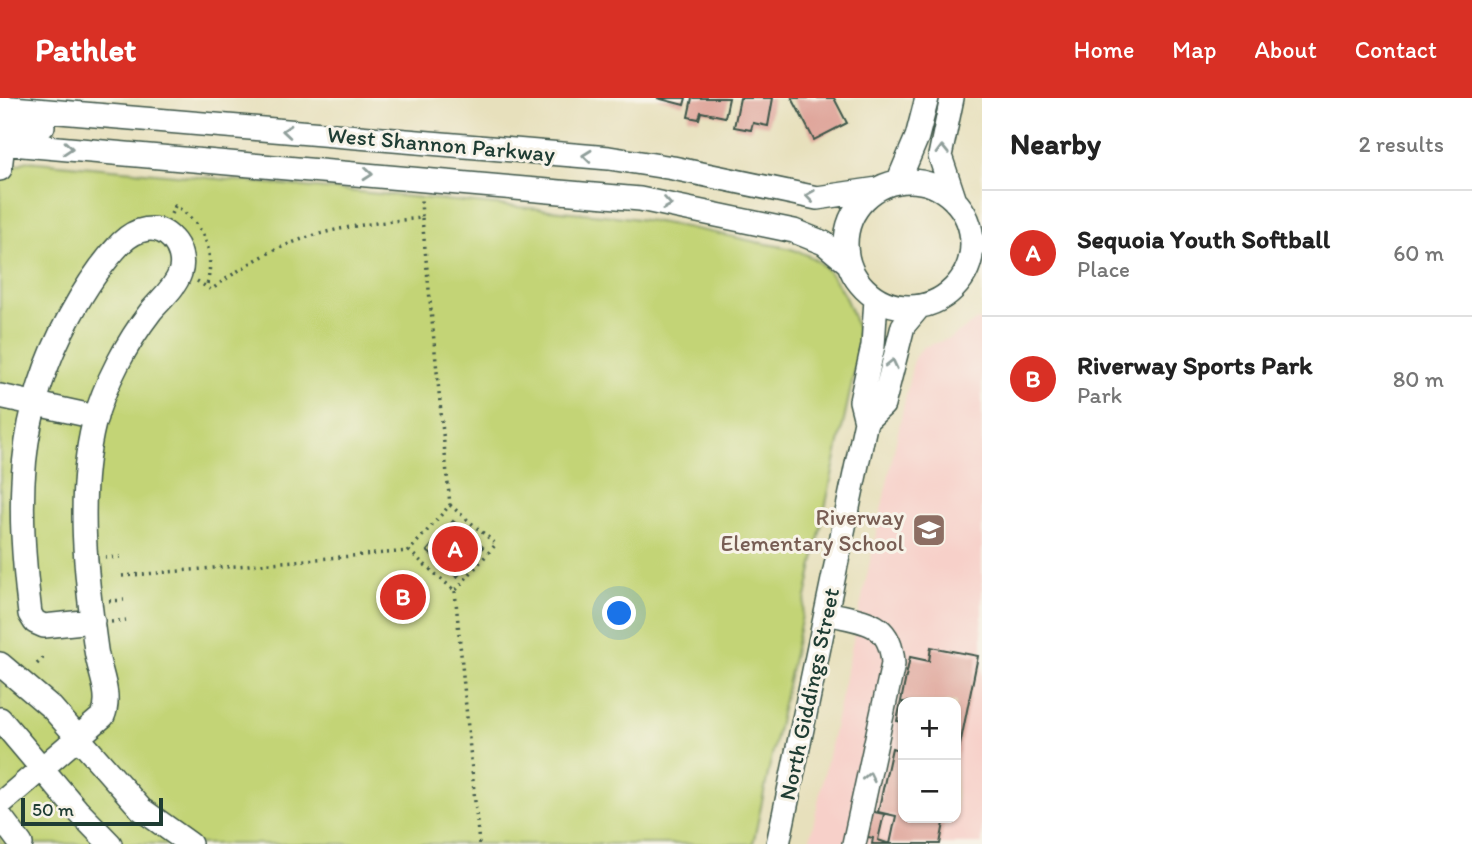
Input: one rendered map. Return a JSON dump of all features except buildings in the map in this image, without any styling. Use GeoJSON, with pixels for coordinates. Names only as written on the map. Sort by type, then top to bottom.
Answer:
{"type":"FeatureCollection","features":[{"type":"Feature","properties":{"kind":"street"},"geometry":{"type":"LineString","coordinates":[[927,98],[917,137],[888,186],[861,203],[850,221],[845,242],[848,263],[859,283],[876,299],[897,306],[919,307],[936,302],[950,292],[972,283],[982,283]]}},
{"type":"Feature","properties":{"kind":"street"},"geometry":{"type":"LineString","coordinates":[[950,292],[969,263],[976,236],[955,201],[940,156],[952,98]]}},
{"type":"Feature","properties":{"kind":"street","name":"West Shannon Parkway"},"geometry":{"type":"LineString","coordinates":[[0,107],[609,158],[673,168],[817,198],[888,186]]}},
{"type":"Feature","properties":{"kind":"street"},"geometry":{"type":"LineString","coordinates":[[0,169],[1,138],[18,124],[158,136],[186,123]]}},
{"type":"Feature","properties":{"kind":"street","name":"West Shannon Parkway"},"geometry":{"type":"LineString","coordinates":[[1,138],[640,199],[793,231],[824,243],[848,263]]}},
{"type":"Feature","properties":{"kind":"street"},"geometry":{"type":"LineString","coordinates":[[888,186],[929,185],[955,201]]}},
{"type":"Feature","properties":{"kind":"street"},"geometry":{"type":"LineString","coordinates":[[0,804],[40,766],[103,716],[107,705],[93,621],[84,519],[89,453],[96,417],[117,368],[150,312],[173,286],[181,272],[181,253],[172,238],[154,229],[137,230],[124,240],[89,284],[52,348],[33,403],[23,460],[20,501],[30,614],[34,622],[44,626],[93,621]]}},
{"type":"Feature","properties":{"kind":"street","name":"North Giddings Street"},"geometry":{"type":"LineString","coordinates":[[778,844],[866,421],[861,401],[873,346],[876,299]]}},
{"type":"Feature","properties":{"kind":"street","name":"North Giddings Street"},"geometry":{"type":"LineString","coordinates":[[866,421],[883,405],[903,326],[919,307]]}},
{"type":"Feature","properties":{"kind":"street"},"geometry":{"type":"LineString","coordinates":[[0,397],[96,417]]}},
{"type":"Feature","properties":{"kind":"street"},"geometry":{"type":"LineString","coordinates":[[827,613],[875,625],[890,641],[892,651],[893,664],[854,844]]}},
{"type":"Feature","properties":{"kind":"street"},"geometry":{"type":"LineString","coordinates":[[0,663],[52,708],[141,809],[190,844]]}},
{"type":"Feature","properties":{"kind":"street"},"geometry":{"type":"LineString","coordinates":[[0,719],[110,844]]}},
{"type":"Feature","properties":{"kind":"street"},"geometry":{"type":"LineString","coordinates":[[0,816],[20,844]]}},
{"type":"Feature","properties":{"kind":"path"},"geometry":{"type":"LineString","coordinates":[[421,200],[450,505],[496,544],[455,591]]}},
{"type":"Feature","properties":{"kind":"path"},"geometry":{"type":"LineString","coordinates":[[211,290],[262,254],[305,236],[359,224],[422,218]]}},
{"type":"Feature","properties":{"kind":"path"},"geometry":{"type":"LineString","coordinates":[[122,576],[409,551],[450,505]]}},
{"type":"Feature","properties":{"kind":"path"},"geometry":{"type":"LineString","coordinates":[[409,551],[455,591],[479,844]]}},
{"type":"Feature","properties":{"kind":"path"},"geometry":{"type":"LineString","coordinates":[[37,664],[46,655]]}},
{"type":"Feature","properties":{"kind":"shaded area","name":"Riverway Elementary School"},"geometry":{"type":"Polygon","coordinates":[[[977,320],[982,321],[982,844],[809,844],[914,358],[923,347],[951,338],[977,320]]]}},
{"type":"Feature","properties":{"kind":"green space"},"geometry":{"type":"Polygon","coordinates":[[[27,161],[624,217],[788,248],[803,253],[825,268],[847,301],[856,327],[859,350],[753,844],[0,844],[0,175],[8,176],[14,166],[27,161]]]}},
{"type":"Feature","properties":{"kind":"place","name":"Riverway Elementary School"},"geometry":{"type":"Point","coordinates":[929,530]}},
{"type":"Feature","properties":{"kind":"place","name":"Sequoia Youth Softball"},"geometry":{"type":"Point","coordinates":[455,549]}},
{"type":"Feature","properties":{"kind":"place","name":"Riverway Sports Park"},"geometry":{"type":"Point","coordinates":[403,597]}}]}
